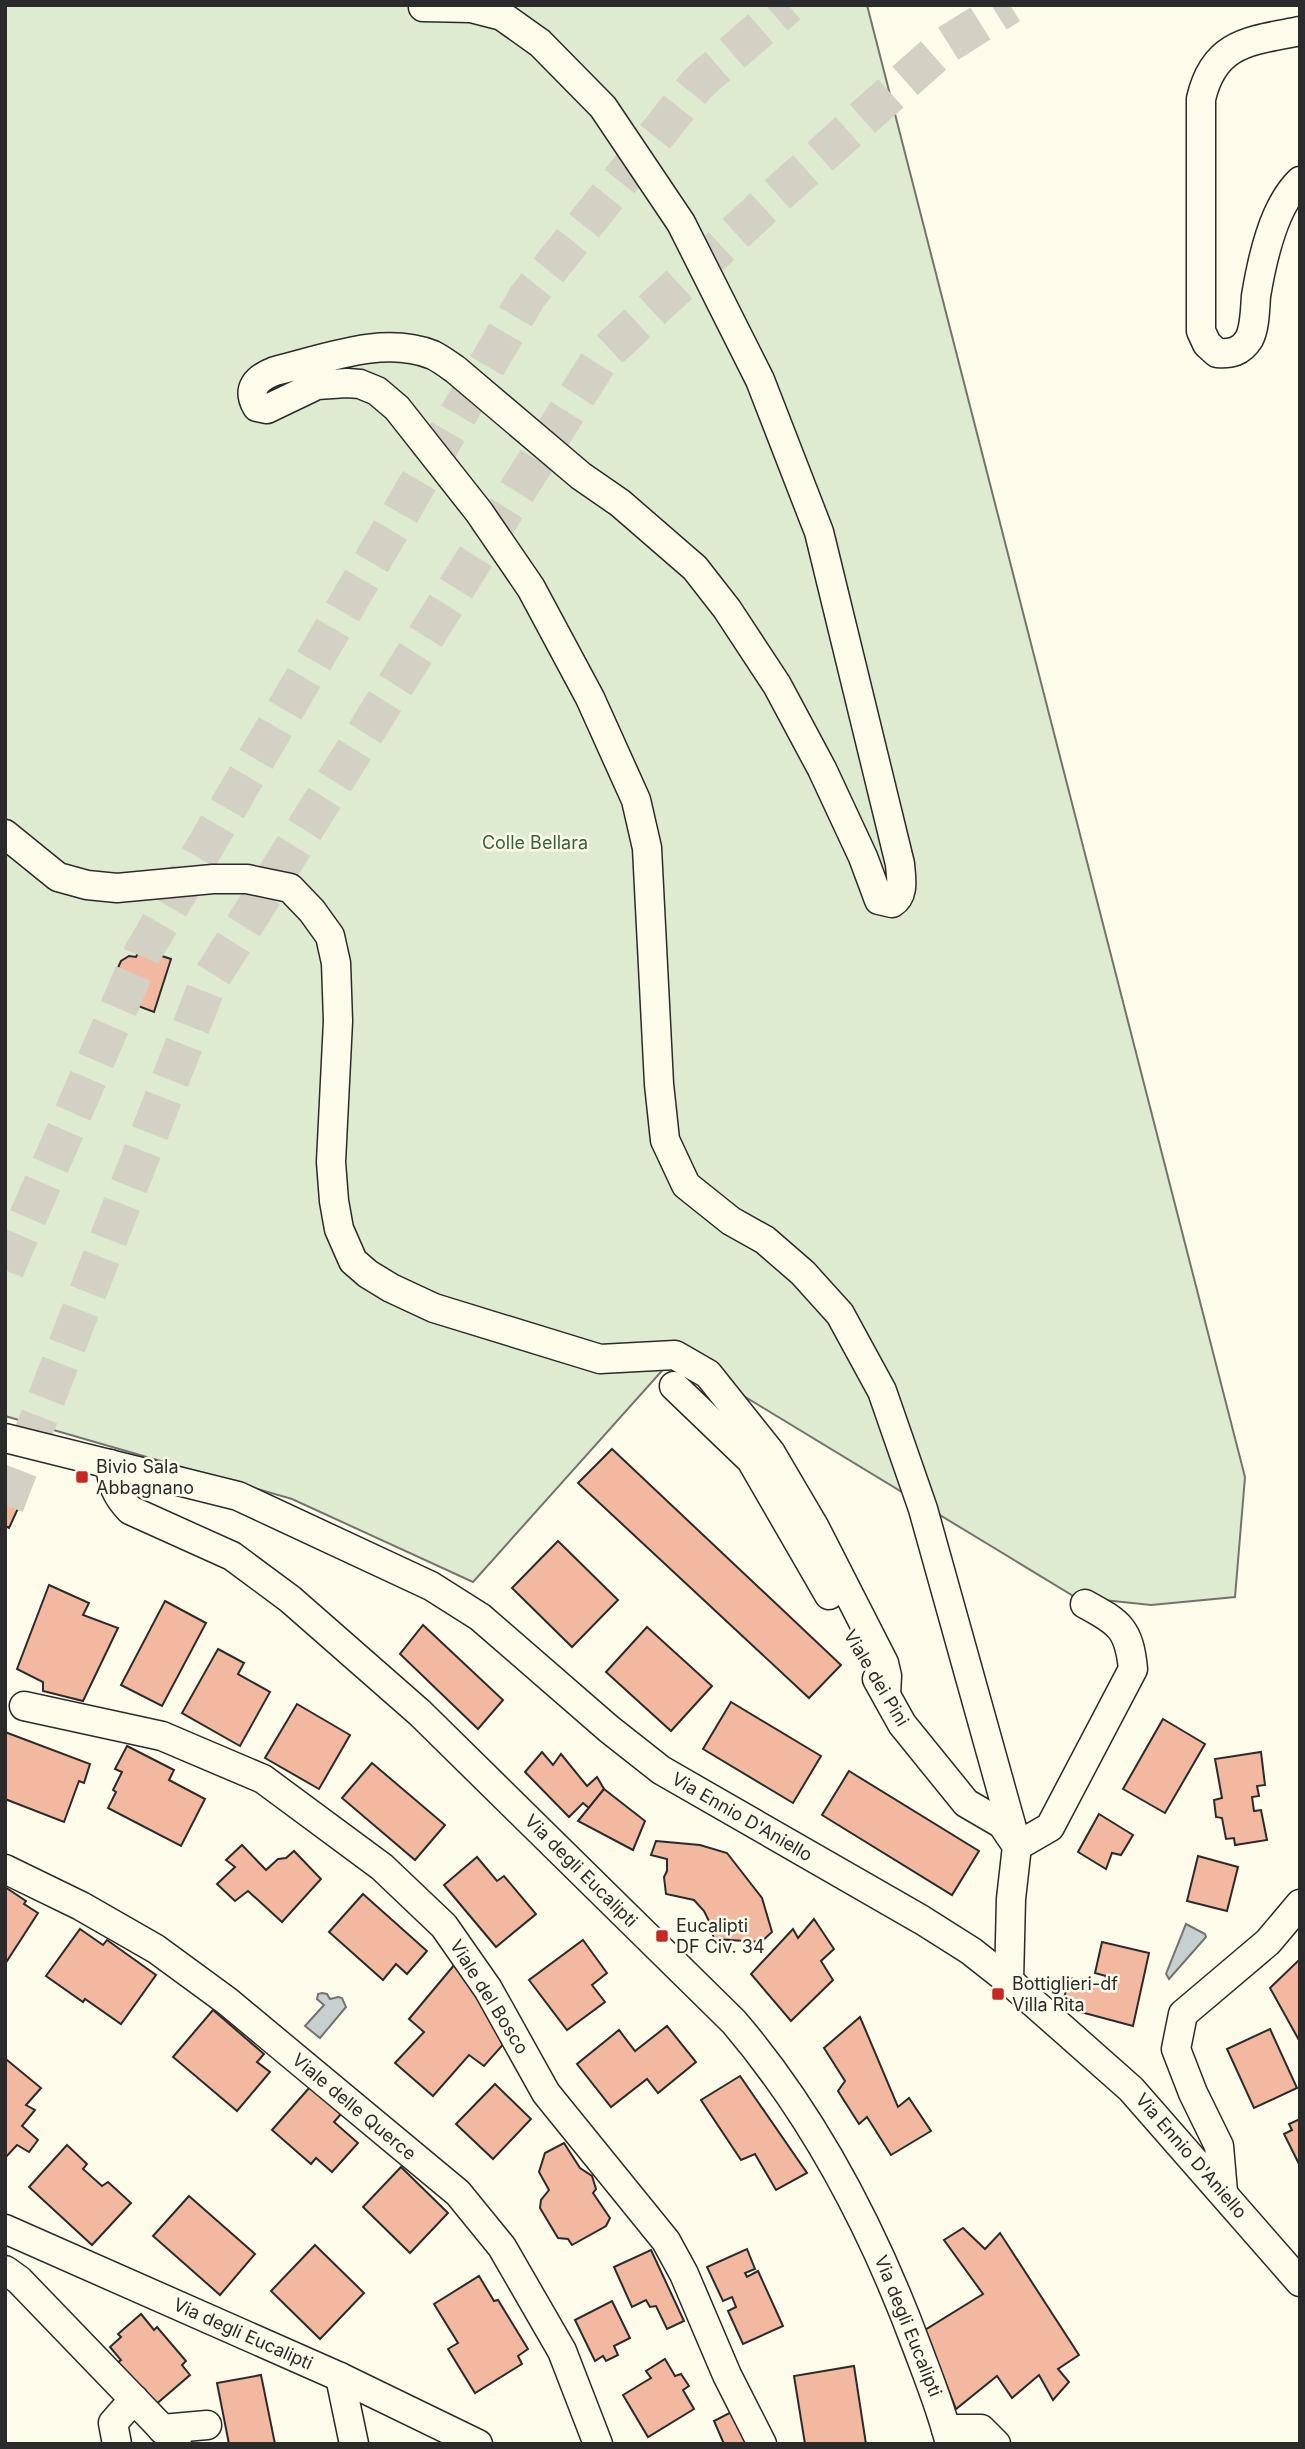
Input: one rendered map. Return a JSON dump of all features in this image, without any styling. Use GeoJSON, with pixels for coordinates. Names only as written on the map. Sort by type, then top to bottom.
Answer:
{"type":"FeatureCollection","features":[{"type":"Feature","properties":{"kind":"street"},"geometry":{"type":"LineString","coordinates":[[423,7],[471,8],[502,16],[540,43],[603,107],[681,223],[760,380],[819,532],[900,864],[901,893],[897,900],[892,904],[879,900],[863,856],[822,768],[777,685],[695,568],[620,503],[580,476],[456,370],[435,356],[415,350],[391,347],[367,349],[261,377],[253,385],[252,398],[257,407],[267,409],[317,385],[360,384],[377,391],[397,408],[479,512],[531,588],[590,698],[636,800],[647,848],[659,1084],[665,1140],[686,1185],[731,1222],[765,1240],[803,1273],[840,1314],[882,1391],[923,1509],[1017,1846],[1011,1899],[1009,1982]]}},
{"type":"Feature","properties":{"kind":"street"},"geometry":{"type":"LineString","coordinates":[[1300,31],[1265,38],[1231,50],[1215,63],[1204,86],[1201,99],[1201,331],[1206,344],[1217,354],[1230,354],[1241,348],[1250,336],[1262,257],[1282,208],[1300,181]]}},
{"type":"Feature","properties":{"kind":"street"},"geometry":{"type":"LineString","coordinates":[[5,834],[58,877],[87,885],[117,888],[247,878],[290,888],[312,911],[330,936],[337,963],[338,1021],[331,1162],[339,1229],[353,1261],[391,1288],[434,1308],[600,1359],[675,1355],[708,1374],[771,1453],[814,1526],[884,1663],[887,1676],[886,1694]]}},
{"type":"Feature","properties":{"kind":"street","name":"Viale dei Pini"},"geometry":{"type":"LineString","coordinates":[[674,1386],[751,1460],[902,1724],[966,1803],[1002,1824],[1017,1846]]}},
{"type":"Feature","properties":{"kind":"street","name":"Via Ennio D'Aniello"},"geometry":{"type":"LineString","coordinates":[[5,1438],[163,1475],[238,1496],[431,1586],[480,1616],[609,1729],[661,1770],[971,1951],[1131,2090],[1300,2282]]}},
{"type":"Feature","properties":{"kind":"street","name":"Via degli Eucalipti"},"geometry":{"type":"LineString","coordinates":[[110,1464],[112,1485],[118,1497],[130,1510],[232,1556],[290,1600],[430,1722],[734,2022],[762,2055],[796,2103],[871,2233],[908,2322],[948,2437]]}},
{"type":"Feature","properties":{"kind":"street"},"geometry":{"type":"LineString","coordinates":[[1017,1846],[1050,1827],[1139,1671],[1130,1642],[1112,1618],[1085,1604]]}},
{"type":"Feature","properties":{"kind":"street","name":"Viale del Bosco"},"geometry":{"type":"LineString","coordinates":[[24,1706],[162,1737],[263,1779],[382,1867],[444,1926],[488,1989],[546,2093],[666,2241],[684,2274],[727,2375],[762,2444]]}},
{"type":"Feature","properties":{"kind":"street","name":"Viale delle Querce"},"geometry":{"type":"LineString","coordinates":[[5,1869],[81,1906],[156,1949],[227,2001],[458,2193],[502,2247],[562,2351],[598,2444]]}},
{"type":"Feature","properties":{"kind":"street"},"geometry":{"type":"LineString","coordinates":[[1223,2192],[1219,2146],[1193,2093],[1176,2049],[1183,2014],[1268,1942],[1300,1904]]}},
{"type":"Feature","properties":{"kind":"street","name":"Via degli Eucalipti"},"geometry":{"type":"LineString","coordinates":[[5,2229],[340,2377],[478,2444]]}},
{"type":"Feature","properties":{"kind":"street"},"geometry":{"type":"LineString","coordinates":[[5,2270],[19,2280],[169,2436],[207,2425]]}},
{"type":"Feature","properties":{"kind":"street"},"geometry":{"type":"LineString","coordinates":[[340,2377],[354,2444]]}},
{"type":"Feature","properties":{"kind":"street"},"geometry":{"type":"LineString","coordinates":[[117,2444],[113,2423],[134,2399]]}},
{"type":"Feature","properties":{"kind":"street"},"geometry":{"type":"LineString","coordinates":[[948,2437],[981,2429],[996,2444]]}},
{"type":"Feature","properties":{"kind":"green space","name":"Colle Bellara"},"geometry":{"type":"Polygon","coordinates":[[[5,5],[867,5],[1245,1477],[1235,1597],[1151,1605],[1075,1597],[676,1355],[473,1582],[292,1499],[5,1416],[5,5]]]}},
{"type":"Feature","properties":{"kind":"shaded area"},"geometry":{"type":"Polygon","coordinates":[[[1186,1924],[1206,1937],[1169,1979],[1166,1974],[1186,1924]]]}},
{"type":"Feature","properties":{"kind":"shaded area"},"geometry":{"type":"Polygon","coordinates":[[[318,1994],[327,1994],[330,1999],[342,1998],[346,2007],[320,2038],[305,2026],[324,2005],[317,1999],[318,1994]]]}},
{"type":"Feature","properties":{"kind":"building"},"geometry":{"type":"Polygon","coordinates":[[[140,949],[171,959],[154,1012],[106,994],[121,961],[129,956],[136,957],[140,949]]]}},
{"type":"Feature","properties":{"kind":"building"},"geometry":{"type":"Polygon","coordinates":[[[612,1449],[841,1665],[809,1698],[578,1483],[612,1449]]]}},
{"type":"Feature","properties":{"kind":"building"},"geometry":{"type":"Polygon","coordinates":[[[5,1493],[21,1502],[9,1528],[5,1526],[5,1493]]]}},
{"type":"Feature","properties":{"kind":"building"},"geometry":{"type":"Polygon","coordinates":[[[558,1541],[618,1600],[572,1647],[512,1588],[558,1541]]]}},
{"type":"Feature","properties":{"kind":"building"},"geometry":{"type":"Polygon","coordinates":[[[49,1585],[89,1603],[83,1615],[118,1628],[83,1701],[43,1691],[43,1682],[17,1669],[49,1585]]]}},
{"type":"Feature","properties":{"kind":"building"},"geometry":{"type":"Polygon","coordinates":[[[165,1601],[206,1623],[162,1706],[121,1685],[165,1601]]]}},
{"type":"Feature","properties":{"kind":"building"},"geometry":{"type":"Polygon","coordinates":[[[423,1625],[503,1700],[478,1729],[400,1654],[423,1625]]]}},
{"type":"Feature","properties":{"kind":"building"},"geometry":{"type":"Polygon","coordinates":[[[647,1627],[712,1686],[671,1731],[606,1672],[647,1627]]]}},
{"type":"Feature","properties":{"kind":"building"},"geometry":{"type":"Polygon","coordinates":[[[218,1649],[244,1663],[238,1674],[270,1692],[240,1746],[182,1713],[218,1649]]]}},
{"type":"Feature","properties":{"kind":"building"},"geometry":{"type":"Polygon","coordinates":[[[731,1702],[821,1756],[793,1803],[703,1749],[731,1702]]]}},
{"type":"Feature","properties":{"kind":"building"},"geometry":{"type":"Polygon","coordinates":[[[297,1704],[350,1735],[319,1789],[265,1758],[297,1704]]]}},
{"type":"Feature","properties":{"kind":"building"},"geometry":{"type":"Polygon","coordinates":[[[1163,1719],[1205,1744],[1165,1813],[1123,1789],[1163,1719]]]}},
{"type":"Feature","properties":{"kind":"building"},"geometry":{"type":"Polygon","coordinates":[[[5,1732],[90,1764],[84,1783],[79,1781],[64,1822],[5,1799],[5,1732]]]}},
{"type":"Feature","properties":{"kind":"building"},"geometry":{"type":"Polygon","coordinates":[[[127,1746],[174,1770],[169,1780],[205,1799],[181,1846],[108,1808],[122,1772],[115,1769],[127,1746]]]}},
{"type":"Feature","properties":{"kind":"building"},"geometry":{"type":"Polygon","coordinates":[[[542,1752],[553,1765],[561,1754],[587,1786],[597,1777],[604,1789],[589,1808],[583,1803],[569,1817],[525,1772],[542,1752]]]}},
{"type":"Feature","properties":{"kind":"building"},"geometry":{"type":"Polygon","coordinates":[[[1261,1752],[1265,1785],[1257,1786],[1259,1796],[1252,1797],[1254,1811],[1261,1810],[1267,1840],[1235,1845],[1234,1838],[1226,1839],[1222,1818],[1216,1817],[1214,1800],[1222,1798],[1215,1759],[1261,1752]]]}},
{"type":"Feature","properties":{"kind":"building"},"geometry":{"type":"Polygon","coordinates":[[[372,1763],[445,1825],[415,1860],[342,1798],[372,1763]]]}},
{"type":"Feature","properties":{"kind":"building"},"geometry":{"type":"Polygon","coordinates":[[[849,1771],[979,1851],[952,1895],[822,1815],[849,1771]]]}},
{"type":"Feature","properties":{"kind":"building"},"geometry":{"type":"Polygon","coordinates":[[[604,1789],[645,1821],[633,1850],[578,1821],[604,1789]]]}},
{"type":"Feature","properties":{"kind":"building"},"geometry":{"type":"Polygon","coordinates":[[[1099,1814],[1133,1835],[1121,1855],[1112,1853],[1106,1869],[1078,1852],[1099,1814]]]}},
{"type":"Feature","properties":{"kind":"building"},"geometry":{"type":"Polygon","coordinates":[[[656,1841],[700,1845],[727,1853],[762,1898],[772,1932],[761,1942],[714,1939],[704,1911],[694,1900],[666,1894],[664,1877],[667,1859],[651,1855],[656,1841]]]}},
{"type":"Feature","properties":{"kind":"building"},"geometry":{"type":"Polygon","coordinates":[[[242,1845],[266,1870],[278,1859],[286,1858],[294,1851],[321,1879],[282,1922],[248,1891],[235,1901],[217,1884],[235,1867],[226,1860],[242,1845]]]}},
{"type":"Feature","properties":{"kind":"building"},"geometry":{"type":"Polygon","coordinates":[[[1198,1856],[1238,1867],[1227,1911],[1187,1901],[1198,1856]]]}},
{"type":"Feature","properties":{"kind":"building"},"geometry":{"type":"Polygon","coordinates":[[[477,1857],[497,1881],[504,1876],[536,1914],[496,1947],[444,1885],[477,1857]]]}},
{"type":"Feature","properties":{"kind":"building"},"geometry":{"type":"Polygon","coordinates":[[[5,1887],[38,1913],[5,1964],[5,1887]]]}},
{"type":"Feature","properties":{"kind":"building"},"geometry":{"type":"Polygon","coordinates":[[[363,1894],[427,1951],[407,1974],[396,1964],[383,1980],[329,1932],[363,1894]]]}},
{"type":"Feature","properties":{"kind":"building"},"geometry":{"type":"Polygon","coordinates":[[[814,1919],[834,1949],[821,1961],[833,1980],[791,2021],[751,1974],[793,1929],[798,1938],[814,1919]]]}},
{"type":"Feature","properties":{"kind":"building"},"geometry":{"type":"Polygon","coordinates":[[[80,1929],[103,1945],[107,1940],[156,1975],[121,2024],[46,1976],[80,1929]]]}},
{"type":"Feature","properties":{"kind":"building"},"geometry":{"type":"Polygon","coordinates":[[[583,1940],[607,1973],[592,1985],[605,2002],[567,2030],[529,1980],[583,1940]]]}},
{"type":"Feature","properties":{"kind":"building"},"geometry":{"type":"Polygon","coordinates":[[[1102,1942],[1149,1953],[1133,2026],[1062,2007],[1069,1978],[1104,1985],[1106,1976],[1095,1973],[1102,1942]]]}},
{"type":"Feature","properties":{"kind":"building"},"geometry":{"type":"Polygon","coordinates":[[[1300,1959],[1300,2042],[1270,1988],[1300,1959]]]}},
{"type":"Feature","properties":{"kind":"building"},"geometry":{"type":"Polygon","coordinates":[[[455,1964],[508,2039],[484,2066],[469,2055],[433,2096],[395,2063],[424,2032],[409,2019],[455,1964]]]}},
{"type":"Feature","properties":{"kind":"building"},"geometry":{"type":"Polygon","coordinates":[[[213,2010],[264,2054],[257,2062],[270,2072],[237,2111],[173,2057],[213,2010]]]}},
{"type":"Feature","properties":{"kind":"building"},"geometry":{"type":"Polygon","coordinates":[[[860,2017],[898,2107],[909,2098],[931,2131],[891,2155],[867,2117],[859,2124],[838,2091],[845,2081],[824,2048],[860,2017]]]}},
{"type":"Feature","properties":{"kind":"building"},"geometry":{"type":"Polygon","coordinates":[[[667,2026],[696,2062],[658,2093],[647,2079],[611,2107],[577,2064],[619,2030],[635,2051],[667,2026]]]}},
{"type":"Feature","properties":{"kind":"building"},"geometry":{"type":"Polygon","coordinates":[[[1270,2029],[1297,2088],[1254,2108],[1227,2049],[1270,2029]]]}},
{"type":"Feature","properties":{"kind":"building"},"geometry":{"type":"Polygon","coordinates":[[[7,2060],[41,2088],[26,2105],[35,2110],[22,2126],[38,2140],[29,2152],[17,2145],[5,2158],[5,2062],[7,2060]]]}},
{"type":"Feature","properties":{"kind":"building"},"geometry":{"type":"Polygon","coordinates":[[[740,2076],[807,2173],[776,2190],[755,2154],[741,2160],[701,2100],[740,2076]]]}},
{"type":"Feature","properties":{"kind":"building"},"geometry":{"type":"Polygon","coordinates":[[[495,2084],[531,2119],[493,2159],[456,2124],[495,2084]]]}},
{"type":"Feature","properties":{"kind":"building"},"geometry":{"type":"Polygon","coordinates":[[[310,2087],[341,2114],[334,2122],[358,2143],[332,2172],[316,2158],[311,2164],[272,2130],[310,2087]]]}},
{"type":"Feature","properties":{"kind":"building"},"geometry":{"type":"Polygon","coordinates":[[[1300,2119],[1300,2166],[1284,2134],[1292,2130],[1289,2124],[1300,2119]]]}},
{"type":"Feature","properties":{"kind":"building"},"geometry":{"type":"Polygon","coordinates":[[[564,2143],[580,2168],[592,2176],[596,2189],[593,2193],[610,2218],[606,2226],[572,2245],[568,2239],[558,2238],[540,2208],[541,2200],[549,2190],[539,2172],[545,2153],[564,2143]]]}},
{"type":"Feature","properties":{"kind":"building"},"geometry":{"type":"Polygon","coordinates":[[[67,2145],[87,2164],[83,2169],[102,2186],[108,2182],[131,2203],[92,2245],[29,2187],[67,2145]]]}},
{"type":"Feature","properties":{"kind":"building"},"geometry":{"type":"Polygon","coordinates":[[[401,2167],[448,2213],[410,2253],[363,2207],[401,2167]]]}},
{"type":"Feature","properties":{"kind":"building"},"geometry":{"type":"Polygon","coordinates":[[[189,2196],[255,2254],[220,2295],[153,2236],[189,2196]]]}},
{"type":"Feature","properties":{"kind":"building"},"geometry":{"type":"Polygon","coordinates":[[[963,2228],[985,2249],[1000,2233],[1079,2355],[1058,2369],[1069,2382],[1053,2400],[1039,2375],[1012,2398],[997,2376],[956,2409],[925,2330],[983,2294],[944,2240],[963,2228]]]}},
{"type":"Feature","properties":{"kind":"building"},"geometry":{"type":"Polygon","coordinates":[[[315,2245],[364,2293],[320,2339],[271,2291],[315,2245]]]}},
{"type":"Feature","properties":{"kind":"building"},"geometry":{"type":"Polygon","coordinates":[[[747,2249],[755,2269],[745,2273],[747,2277],[758,2271],[783,2326],[743,2344],[728,2311],[736,2307],[732,2297],[723,2301],[707,2267],[747,2249]]]}},
{"type":"Feature","properties":{"kind":"building"},"geometry":{"type":"Polygon","coordinates":[[[651,2250],[684,2321],[667,2329],[656,2306],[650,2307],[646,2300],[632,2307],[614,2267],[651,2250]]]}},
{"type":"Feature","properties":{"kind":"building"},"geometry":{"type":"Polygon","coordinates":[[[479,2276],[494,2301],[498,2300],[528,2349],[518,2356],[522,2364],[475,2393],[448,2349],[458,2343],[434,2304],[479,2276]]]}},
{"type":"Feature","properties":{"kind":"building"},"geometry":{"type":"Polygon","coordinates":[[[612,2301],[630,2338],[614,2346],[618,2355],[606,2361],[603,2356],[595,2361],[575,2320],[612,2301]]]}},
{"type":"Feature","properties":{"kind":"building"},"geometry":{"type":"Polygon","coordinates":[[[141,2314],[154,2330],[157,2327],[186,2361],[182,2365],[190,2375],[154,2406],[117,2363],[121,2360],[110,2347],[121,2337],[118,2334],[141,2314]]]}},
{"type":"Feature","properties":{"kind":"building"},"geometry":{"type":"Polygon","coordinates":[[[665,2359],[675,2376],[681,2374],[689,2386],[683,2390],[694,2409],[648,2437],[623,2395],[651,2378],[646,2371],[665,2359]]]}},
{"type":"Feature","properties":{"kind":"building"},"geometry":{"type":"Polygon","coordinates":[[[854,2366],[866,2444],[805,2444],[794,2376],[854,2366]]]}},
{"type":"Feature","properties":{"kind":"building"},"geometry":{"type":"Polygon","coordinates":[[[261,2375],[275,2444],[229,2444],[217,2383],[261,2375]]]}},
{"type":"Feature","properties":{"kind":"building"},"geometry":{"type":"Polygon","coordinates":[[[739,2408],[757,2444],[724,2444],[714,2421],[739,2408]]]}},
{"type":"Feature","properties":{"kind":"tunnel"},"geometry":{"type":"LineString","coordinates":[[5,1270],[142,954],[527,297],[698,83],[788,5]]}},
{"type":"Feature","properties":{"kind":"tunnel"},"geometry":{"type":"LineString","coordinates":[[5,1505],[208,983],[602,356],[943,47],[1010,5]]}},
{"type":"Feature","properties":{"kind":"place","name":"Bivio Sala Abbagnano"},"geometry":{"type":"Point","coordinates":[82,1477]}},
{"type":"Feature","properties":{"kind":"place","name":"Eucalipti DF Civ. 34"},"geometry":{"type":"Point","coordinates":[662,1936]}},
{"type":"Feature","properties":{"kind":"place","name":"Bottiglieri-df Villa Rita"},"geometry":{"type":"Point","coordinates":[998,1994]}}]}
